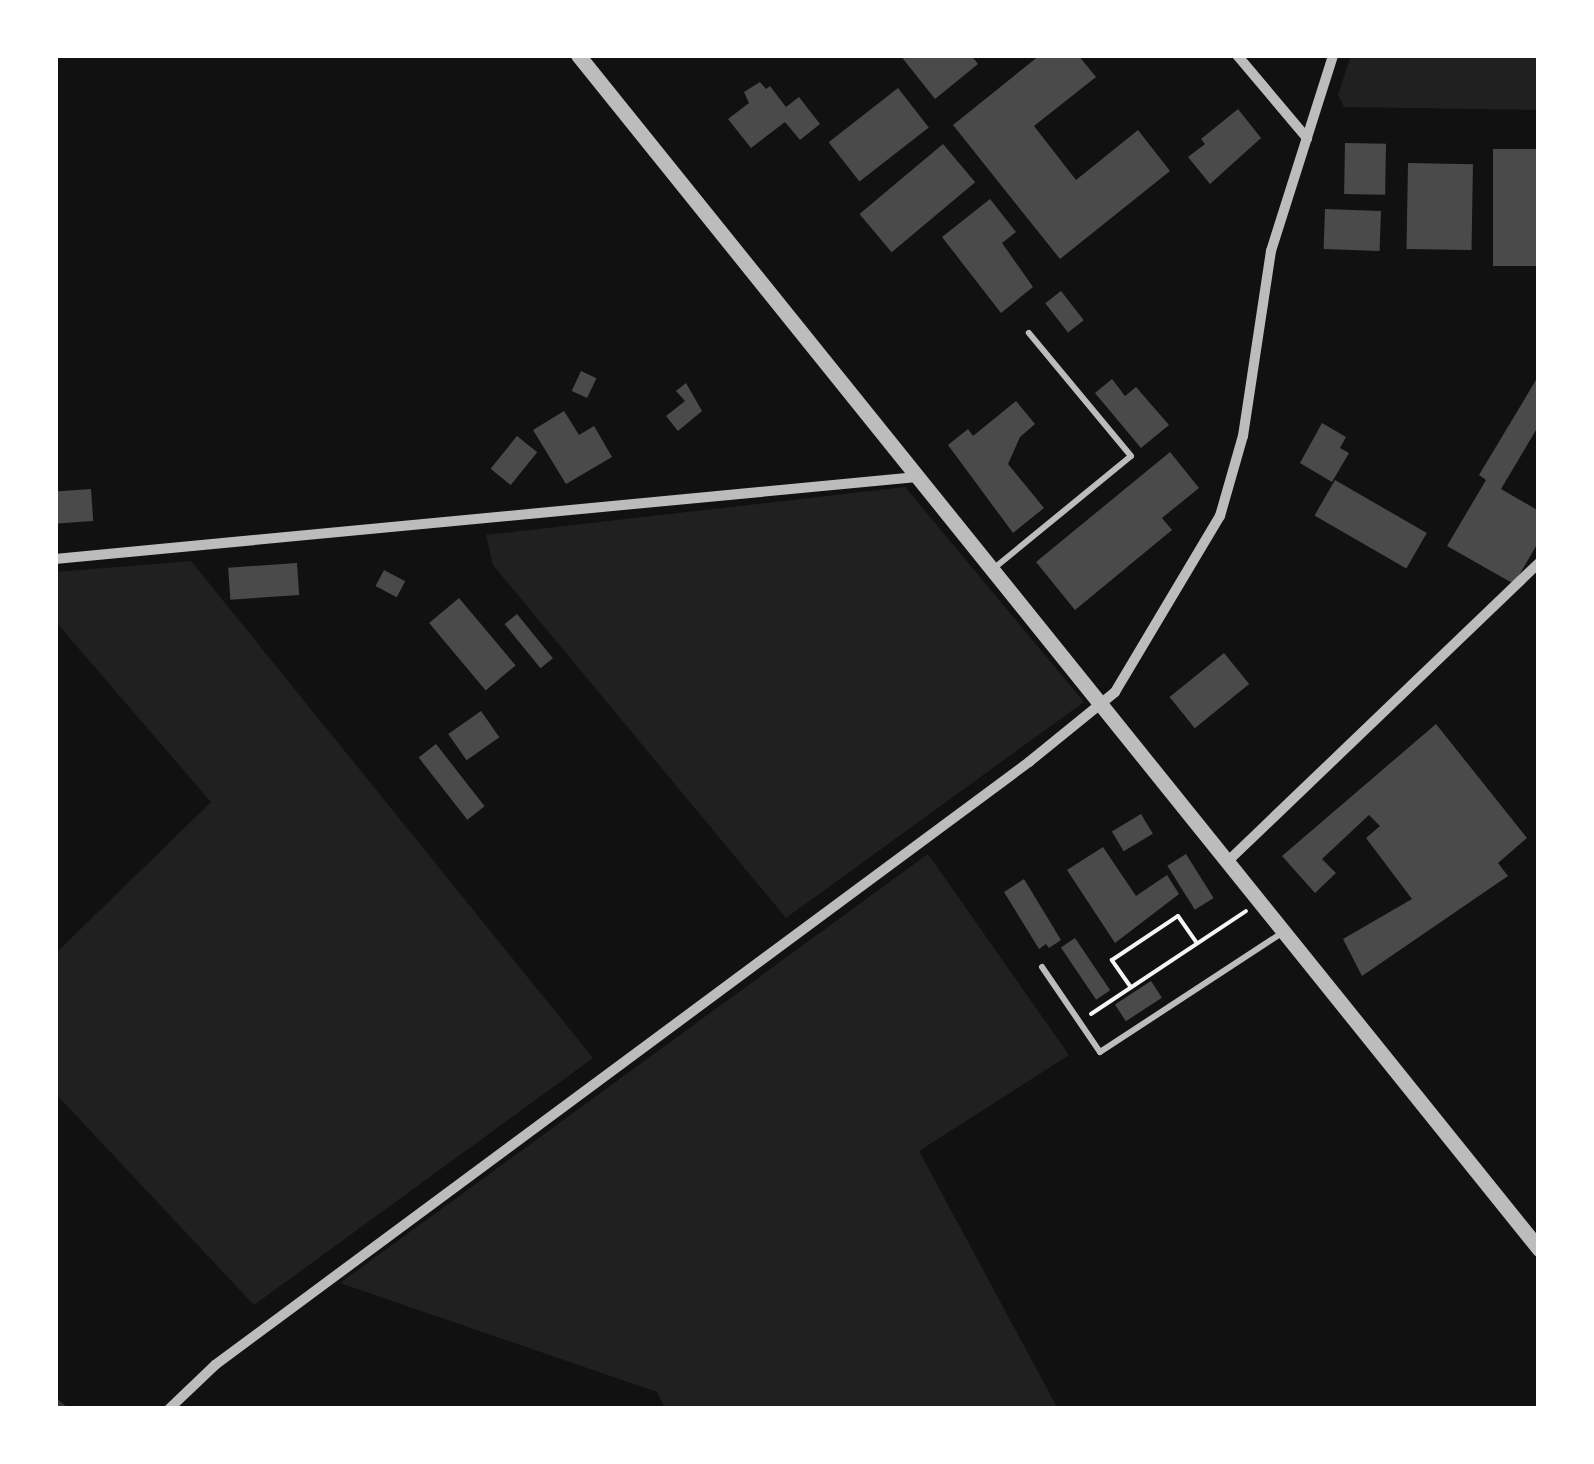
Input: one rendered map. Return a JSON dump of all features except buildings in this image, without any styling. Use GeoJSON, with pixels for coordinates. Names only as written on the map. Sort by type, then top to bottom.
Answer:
{"type":"FeatureCollection","features":[{"type":"Feature","properties":{"kind":"street"},"geometry":{"type":"LineString","coordinates":[[578,55],[1539,1248]]}},
{"type":"Feature","properties":{"kind":"street"},"geometry":{"type":"LineString","coordinates":[[1237,55],[1308,138]]}},
{"type":"Feature","properties":{"kind":"street"},"geometry":{"type":"LineString","coordinates":[[169,1409],[215,1365],[1029,762],[1116,692],[1220,516],[1243,436],[1270,252],[1333,55]]}},
{"type":"Feature","properties":{"kind":"street"},"geometry":{"type":"LineString","coordinates":[[55,559],[918,476]]}},
{"type":"Feature","properties":{"kind":"street"},"geometry":{"type":"LineString","coordinates":[[1226,862],[1539,563]]}},
{"type":"Feature","properties":{"kind":"lane"},"geometry":{"type":"LineString","coordinates":[[992,570],[1131,456],[1029,333]]}},
{"type":"Feature","properties":{"kind":"lane"},"geometry":{"type":"LineString","coordinates":[[1042,967],[1100,1052],[1283,933]]}},
{"type":"Feature","properties":{"kind":"path"},"geometry":{"type":"LineString","coordinates":[[1079,1022],[1259,902]]}},
{"type":"Feature","properties":{"kind":"path"},"geometry":{"type":"LineString","coordinates":[[1130,988],[1112,960],[1178,916],[1197,943]]}},
{"type":"Feature","properties":{"kind":"shaded area"},"geometry":{"type":"Polygon","coordinates":[[[1351,55],[1539,55],[1539,110],[1344,107],[1338,95],[1351,55]]]}},
{"type":"Feature","properties":{"kind":"shaded area"},"geometry":{"type":"Polygon","coordinates":[[[905,487],[1084,702],[786,918],[493,565],[486,535],[905,487]]]}},
{"type":"Feature","properties":{"kind":"shaded area"},"geometry":{"type":"Polygon","coordinates":[[[191,561],[593,1058],[254,1305],[55,1093],[55,954],[211,802],[55,621],[55,572],[191,561]]]}},
{"type":"Feature","properties":{"kind":"shaded area"},"geometry":{"type":"Polygon","coordinates":[[[928,854],[1069,1055],[919,1151],[1058,1409],[665,1409],[657,1392],[340,1283],[928,854]]]}},
{"type":"Feature","properties":{"kind":"waterway"},"geometry":{"type":"LineString","coordinates":[[55,1402],[63,1409]]}}]}
